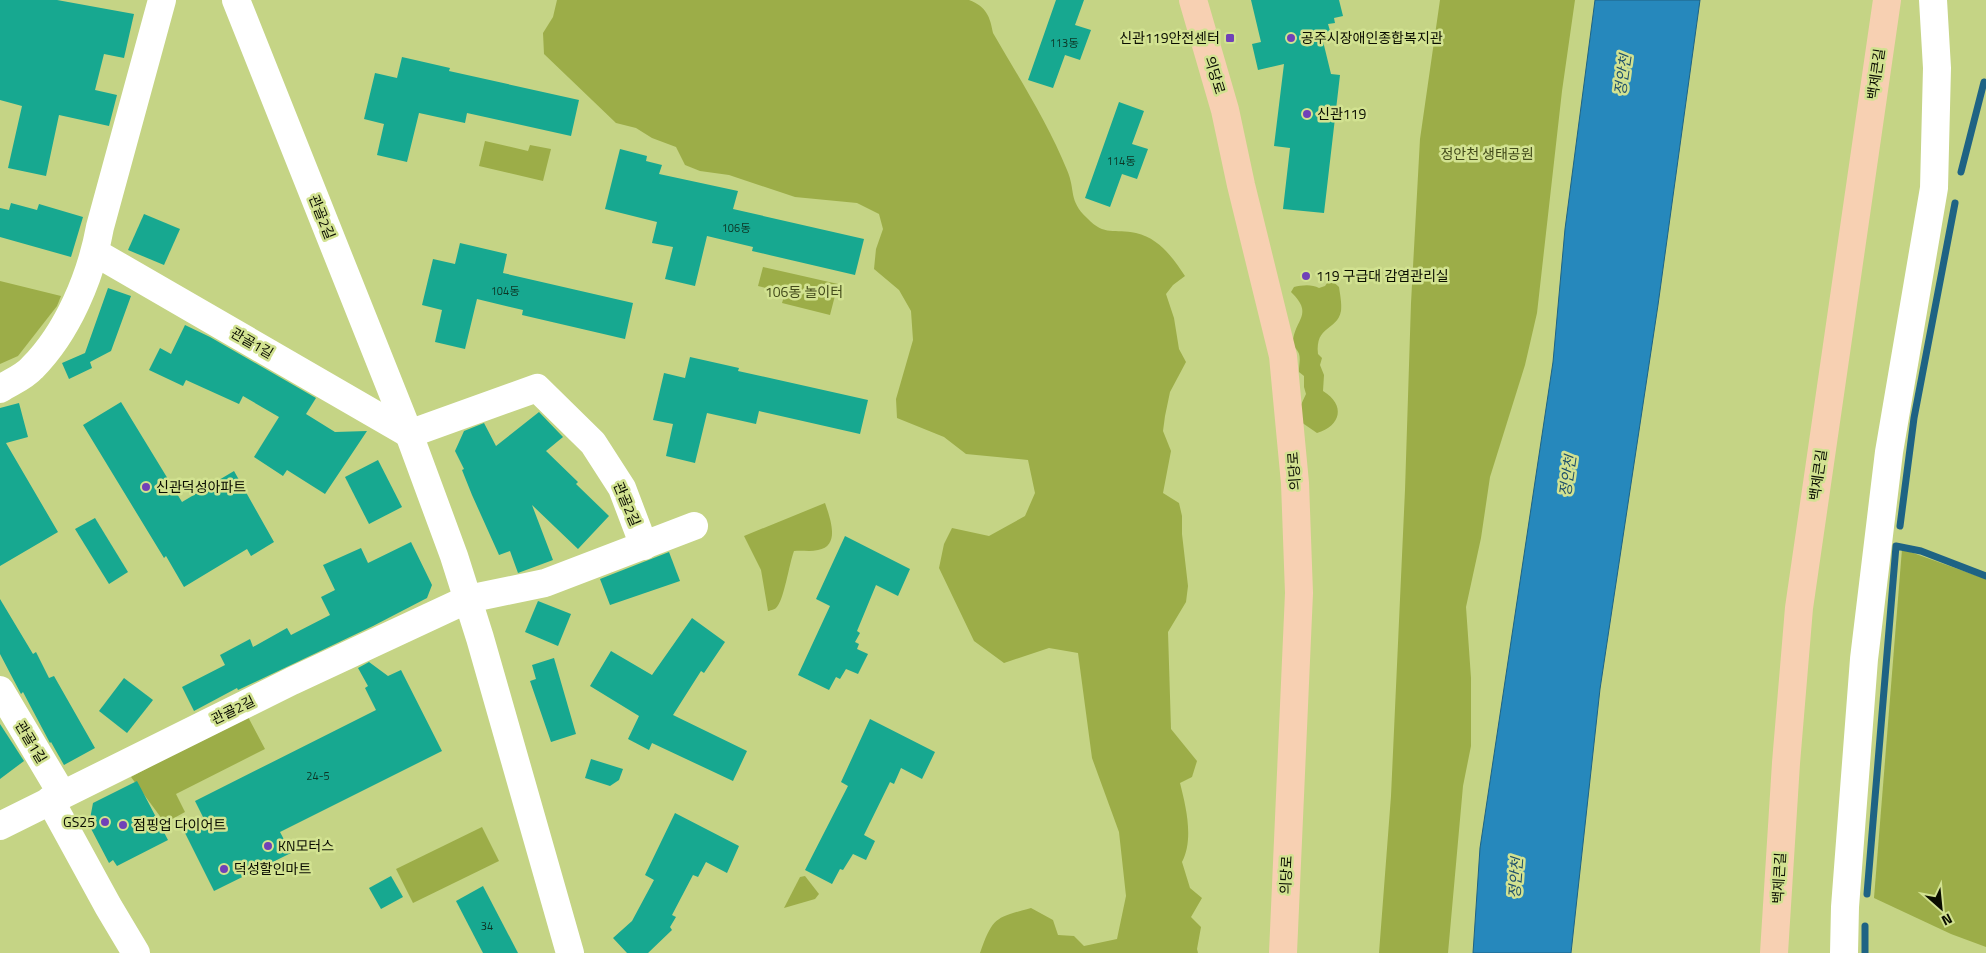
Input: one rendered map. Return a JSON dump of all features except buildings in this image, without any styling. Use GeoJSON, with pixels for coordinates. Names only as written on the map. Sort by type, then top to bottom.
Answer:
{"type":"FeatureCollection","features":[{"type":"Feature","properties":{"kind":"main road","name":"의당로"},"geometry":{"type":"LineString","coordinates":[[1193,0],[1225,110],[1284,366],[1295,483],[1299,593],[1283,953]]}},
{"type":"Feature","properties":{"kind":"main road","name":"백제큰길"},"geometry":{"type":"LineString","coordinates":[[1774,953],[1786,763],[1799,608],[1887,0]]}},
{"type":"Feature","properties":{"kind":"street"},"geometry":{"type":"LineString","coordinates":[[0,388],[31,369],[52,345],[80,296],[96,252],[100,227],[162,0]]}},
{"type":"Feature","properties":{"kind":"street","name":"관골2길"},"geometry":{"type":"LineString","coordinates":[[236,0],[434,498],[468,599],[570,953]]}},
{"type":"Feature","properties":{"kind":"street"},"geometry":{"type":"LineString","coordinates":[[1844,953],[1864,659],[1890,452],[1934,188],[1937,68],[1933,0]]}},
{"type":"Feature","properties":{"kind":"street"},"geometry":{"type":"LineString","coordinates":[[1937,68],[1949,0]]}},
{"type":"Feature","properties":{"kind":"street","name":"관골1길"},"geometry":{"type":"LineString","coordinates":[[96,252],[409,434]]}},
{"type":"Feature","properties":{"kind":"street","name":"관골2길"},"geometry":{"type":"LineString","coordinates":[[409,434],[537,388],[593,443],[622,488],[644,546]]}},
{"type":"Feature","properties":{"kind":"street","name":"관골2길"},"geometry":{"type":"LineString","coordinates":[[0,826],[292,681],[468,599],[546,583],[694,526]]}},
{"type":"Feature","properties":{"kind":"street","name":"관골1길"},"geometry":{"type":"LineString","coordinates":[[0,690],[56,797],[108,906],[136,953]]}},
{"type":"Feature","properties":{"kind":"green space"},"geometry":{"type":"Polygon","coordinates":[[[557,0],[969,0],[980,6],[987,13],[993,33],[1042,118],[1059,152],[1070,177],[1075,200],[1081,212],[1099,228],[1136,233],[1152,239],[1165,250],[1185,276],[1173,285],[1166,294],[1174,318],[1179,349],[1186,362],[1170,392],[1165,416],[1163,431],[1171,451],[1163,493],[1179,503],[1182,516],[1182,534],[1188,586],[1186,602],[1168,632],[1171,729],[1197,761],[1192,777],[1180,783],[1188,823],[1188,843],[1182,862],[1190,888],[1202,898],[1191,917],[1201,927],[1198,953],[980,953],[988,932],[997,921],[1002,917],[1031,908],[1053,920],[1058,935],[1074,936],[1084,946],[1117,939],[1126,896],[1119,832],[1092,758],[1078,653],[1049,648],[1004,663],[974,641],[939,568],[944,544],[952,528],[989,536],[1025,516],[1035,493],[1028,460],[966,454],[944,437],[897,418],[896,399],[913,340],[911,311],[899,290],[874,269],[876,249],[883,229],[879,214],[857,203],[795,197],[729,175],[700,171],[685,165],[676,147],[652,138],[636,128],[616,123],[544,54],[543,33],[553,17],[557,0]]]}},
{"type":"Feature","properties":{"kind":"green space","name":"정안천 생태공원"},"geometry":{"type":"Polygon","coordinates":[[[1440,0],[1575,0],[1562,91],[1537,313],[1525,365],[1490,477],[1481,538],[1466,607],[1471,678],[1471,746],[1463,786],[1448,953],[1379,953],[1391,796],[1405,490],[1411,303],[1420,139],[1440,0]]]}},
{"type":"Feature","properties":{"kind":"green space"},"geometry":{"type":"Polygon","coordinates":[[[485,141],[528,151],[530,145],[551,149],[543,181],[479,166],[485,141]]]}},
{"type":"Feature","properties":{"kind":"green space","name":"106동 놀이터"},"geometry":{"type":"Polygon","coordinates":[[[763,267],[838,284],[830,315],[782,303],[785,293],[758,286],[763,267]]]}},
{"type":"Feature","properties":{"kind":"green space"},"geometry":{"type":"Polygon","coordinates":[[[1330,279],[1339,287],[1341,311],[1339,317],[1320,338],[1318,354],[1322,358],[1320,365],[1324,375],[1323,391],[1335,402],[1338,415],[1331,425],[1317,433],[1301,422],[1299,409],[1306,394],[1304,376],[1299,372],[1299,355],[1293,346],[1302,307],[1291,292],[1294,287],[1310,285],[1319,288],[1325,286],[1330,279]]]}},
{"type":"Feature","properties":{"kind":"green space"},"geometry":{"type":"Polygon","coordinates":[[[0,281],[61,296],[57,306],[18,356],[0,364],[0,281]]]}},
{"type":"Feature","properties":{"kind":"green space"},"geometry":{"type":"Polygon","coordinates":[[[825,503],[832,531],[829,543],[818,550],[794,551],[779,604],[768,611],[761,570],[744,536],[825,503]]]}},
{"type":"Feature","properties":{"kind":"green space"},"geometry":{"type":"Polygon","coordinates":[[[1902,549],[1986,579],[1986,947],[1951,934],[1874,898],[1902,549]]]}},
{"type":"Feature","properties":{"kind":"green space"},"geometry":{"type":"Polygon","coordinates":[[[247,715],[265,749],[176,794],[185,812],[165,823],[131,777],[247,715]]]}},
{"type":"Feature","properties":{"kind":"green space"},"geometry":{"type":"Polygon","coordinates":[[[482,827],[499,861],[413,903],[396,869],[482,827]]]}},
{"type":"Feature","properties":{"kind":"green space"},"geometry":{"type":"Polygon","coordinates":[[[805,876],[819,894],[815,899],[784,908],[800,877],[805,876]]]}},
{"type":"Feature","properties":{"kind":"water","name":"정안천"},"geometry":{"type":"Polygon","coordinates":[[[1595,0],[1700,0],[1658,305],[1600,689],[1571,953],[1473,953],[1480,848],[1553,362],[1565,229],[1595,0]]]}},
{"type":"Feature","properties":{"kind":"waterway"},"geometry":{"type":"LineString","coordinates":[[1961,172],[1984,82]]}},
{"type":"Feature","properties":{"kind":"waterway"},"geometry":{"type":"LineString","coordinates":[[1900,526],[1914,418],[1955,203]]}},
{"type":"Feature","properties":{"kind":"waterway"},"geometry":{"type":"LineString","coordinates":[[1867,894],[1896,546],[1921,551],[1986,576]]}},
{"type":"Feature","properties":{"kind":"waterway"},"geometry":{"type":"LineString","coordinates":[[1865,926],[1865,953]]}},
{"type":"Feature","properties":{"kind":"place","name":"신관119안전센터"},"geometry":{"type":"Point","coordinates":[1230,38]}},
{"type":"Feature","properties":{"kind":"place","name":"공주시장애인종합복지관"},"geometry":{"type":"Point","coordinates":[1291,38]}},
{"type":"Feature","properties":{"kind":"place","name":"신관119"},"geometry":{"type":"Point","coordinates":[1307,114]}},
{"type":"Feature","properties":{"kind":"place","name":"119 구급대 감염관리실"},"geometry":{"type":"Point","coordinates":[1306,276]}},
{"type":"Feature","properties":{"kind":"place","name":"신관덕성아파트"},"geometry":{"type":"Point","coordinates":[146,487]}},
{"type":"Feature","properties":{"kind":"place","name":"GS25"},"geometry":{"type":"Point","coordinates":[105,822]}},
{"type":"Feature","properties":{"kind":"place","name":"점핑업 다이어트"},"geometry":{"type":"Point","coordinates":[123,825]}},
{"type":"Feature","properties":{"kind":"place","name":"KN모터스"},"geometry":{"type":"Point","coordinates":[268,846]}},
{"type":"Feature","properties":{"kind":"place","name":"덕성할인마트"},"geometry":{"type":"Point","coordinates":[224,869]}}]}
